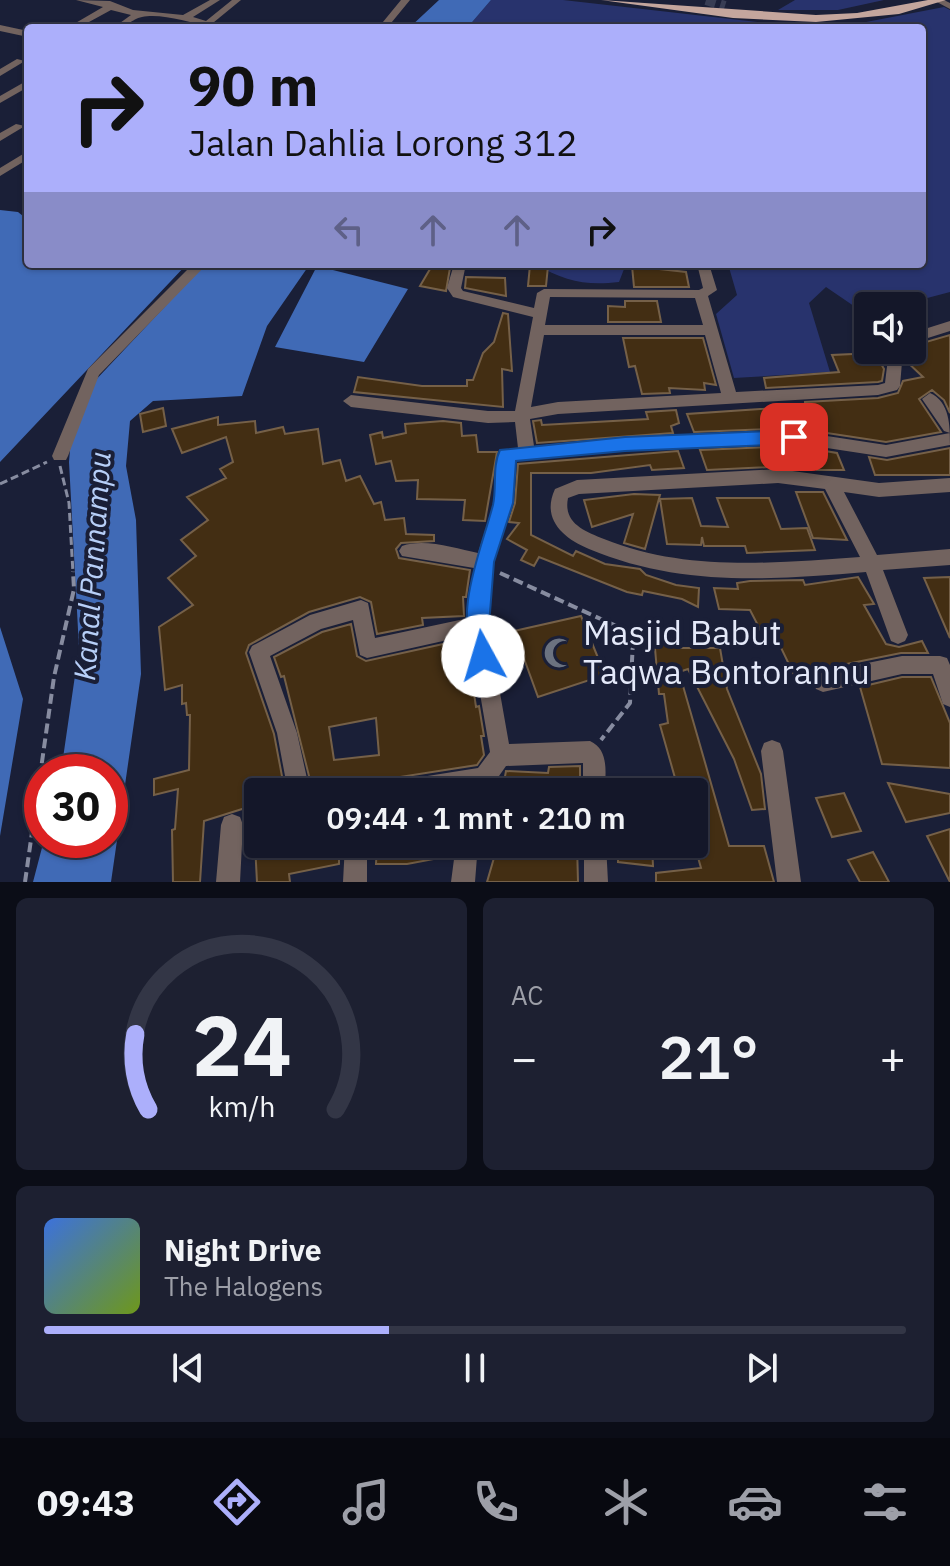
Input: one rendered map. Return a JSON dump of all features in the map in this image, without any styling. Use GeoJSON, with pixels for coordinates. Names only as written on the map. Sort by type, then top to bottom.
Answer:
{"type":"FeatureCollection","features":[{"type":"Feature","properties":{"kind":"main road"},"geometry":{"type":"LineString","coordinates":[[606,0],[786,21],[872,17],[940,0]]}},
{"type":"Feature","properties":{"kind":"main road"},"geometry":{"type":"LineString","coordinates":[[649,0],[832,14],[908,0]]}},
{"type":"Feature","properties":{"kind":"street"},"geometry":{"type":"LineString","coordinates":[[80,0],[208,24],[237,0]]}},
{"type":"Feature","properties":{"kind":"street"},"geometry":{"type":"LineString","coordinates":[[185,18],[216,0]]}},
{"type":"Feature","properties":{"kind":"street"},"geometry":{"type":"LineString","coordinates":[[385,24],[406,0]]}},
{"type":"Feature","properties":{"kind":"street"},"geometry":{"type":"LineString","coordinates":[[940,0],[950,6]]}},
{"type":"Feature","properties":{"kind":"street"},"geometry":{"type":"LineString","coordinates":[[78,24],[111,4]]}},
{"type":"Feature","properties":{"kind":"street"},"geometry":{"type":"LineString","coordinates":[[124,24],[143,12]]}},
{"type":"Feature","properties":{"kind":"street"},"geometry":{"type":"LineString","coordinates":[[0,28],[24,33]]}},
{"type":"Feature","properties":{"kind":"street"},"geometry":{"type":"LineString","coordinates":[[1,72],[20,61]]}},
{"type":"Feature","properties":{"kind":"street"},"geometry":{"type":"LineString","coordinates":[[0,100],[24,85]]}},
{"type":"Feature","properties":{"kind":"street"},"geometry":{"type":"LineString","coordinates":[[0,138],[24,125]]}},
{"type":"Feature","properties":{"kind":"street"},"geometry":{"type":"LineString","coordinates":[[0,173],[24,157]]}},
{"type":"Feature","properties":{"kind":"street"},"geometry":{"type":"LineString","coordinates":[[60,456],[93,373],[196,268]]}},
{"type":"Feature","properties":{"kind":"street"},"geometry":{"type":"LineString","coordinates":[[459,268],[454,288],[458,294],[540,314]]}},
{"type":"Feature","properties":{"kind":"street"},"geometry":{"type":"LineString","coordinates":[[518,453],[543,295],[548,291],[701,294],[710,290],[704,268]]}},
{"type":"Feature","properties":{"kind":"street"},"geometry":{"type":"LineString","coordinates":[[701,294],[729,396]]}},
{"type":"Feature","properties":{"kind":"street"},"geometry":{"type":"LineString","coordinates":[[926,334],[950,326]]}},
{"type":"Feature","properties":{"kind":"street"},"geometry":{"type":"LineString","coordinates":[[537,330],[709,330]]}},
{"type":"Feature","properties":{"kind":"street"},"geometry":{"type":"LineString","coordinates":[[351,401],[488,417],[522,415],[558,408],[887,389],[893,382],[895,364]]}},
{"type":"Feature","properties":{"kind":"street"},"geometry":{"type":"LineString","coordinates":[[930,399],[950,427]]}},
{"type":"Feature","properties":{"kind":"street"},"geometry":{"type":"LineString","coordinates":[[484,778],[501,754],[478,625],[486,557],[503,503],[505,457],[518,453],[794,437],[886,451],[950,439]]}},
{"type":"Feature","properties":{"kind":"street"},"geometry":{"type":"LineString","coordinates":[[950,485],[879,490],[778,476],[577,487],[561,494],[558,517],[568,530],[594,544],[626,557],[668,566],[744,571],[950,557]]}},
{"type":"Feature","properties":{"kind":"street"},"geometry":{"type":"LineString","coordinates":[[830,482],[871,561],[898,635]]}},
{"type":"Feature","properties":{"kind":"street"},"geometry":{"type":"LineString","coordinates":[[408,551],[486,557]]}},
{"type":"Feature","properties":{"kind":"street"},"geometry":{"type":"LineString","coordinates":[[296,778],[287,733],[259,652],[317,621],[361,609],[367,649],[478,625]]}},
{"type":"Feature","properties":{"kind":"street"},"geometry":{"type":"LineString","coordinates":[[823,682],[902,665],[940,665],[950,697]]}},
{"type":"Feature","properties":{"kind":"street"},"geometry":{"type":"LineString","coordinates":[[772,751],[789,882]]}},
{"type":"Feature","properties":{"kind":"street"},"geometry":{"type":"LineString","coordinates":[[501,754],[590,752],[594,757],[594,778]]}},
{"type":"Feature","properties":{"kind":"street"},"geometry":{"type":"LineString","coordinates":[[228,882],[232,825]]}},
{"type":"Feature","properties":{"kind":"street"},"geometry":{"type":"LineString","coordinates":[[355,882],[356,858]]}},
{"type":"Feature","properties":{"kind":"street"},"geometry":{"type":"LineString","coordinates":[[463,882],[466,858]]}},
{"type":"Feature","properties":{"kind":"street"},"geometry":{"type":"LineString","coordinates":[[595,858],[596,882]]}},
{"type":"Feature","properties":{"kind":"path"},"geometry":{"type":"LineString","coordinates":[[0,484],[60,456],[69,503],[74,589],[54,677],[25,882]]}},
{"type":"Feature","properties":{"kind":"path"},"geometry":{"type":"LineString","coordinates":[[486,557],[625,630],[633,640],[630,703],[590,752]]}},
{"type":"Feature","properties":{"kind":"shaded area"},"geometry":{"type":"Polygon","coordinates":[[[491,0],[563,0],[775,24],[470,24],[491,0]]]}},
{"type":"Feature","properties":{"kind":"shaded area"},"geometry":{"type":"Polygon","coordinates":[[[795,0],[884,0],[838,10],[778,10],[795,0]]]}},
{"type":"Feature","properties":{"kind":"shaded area"},"geometry":{"type":"Polygon","coordinates":[[[944,7],[950,10],[950,292],[926,298],[926,292],[854,292],[854,306],[826,287],[809,303],[830,372],[734,378],[716,314],[737,295],[729,268],[926,268],[926,24],[856,24],[944,7]]]}},
{"type":"Feature","properties":{"kind":"shaded area"},"geometry":{"type":"Polygon","coordinates":[[[543,268],[624,268],[619,282],[585,283],[543,268]]]}},
{"type":"Feature","properties":{"kind":"water"},"geometry":{"type":"Polygon","coordinates":[[[439,0],[491,0],[470,24],[413,24],[439,0]]]}},
{"type":"Feature","properties":{"kind":"water"},"geometry":{"type":"Polygon","coordinates":[[[0,210],[18,212],[24,217],[24,268],[183,268],[0,462],[0,210]]]}},
{"type":"Feature","properties":{"kind":"water","name":"Kanal Pannampu"},"geometry":{"type":"Polygon","coordinates":[[[201,268],[307,268],[267,326],[242,396],[153,401],[130,421],[126,466],[136,520],[141,674],[128,764],[128,754],[64,754],[79,648],[69,462],[71,438],[91,385],[201,268]]]}},
{"type":"Feature","properties":{"kind":"water"},"geometry":{"type":"Polygon","coordinates":[[[316,268],[408,289],[364,362],[275,347],[316,268]]]}},
{"type":"Feature","properties":{"kind":"water"},"geometry":{"type":"Polygon","coordinates":[[[0,627],[23,699],[0,836],[0,627]]]}},
{"type":"Feature","properties":{"kind":"water"},"geometry":{"type":"Polygon","coordinates":[[[39,858],[114,858],[111,882],[33,882],[39,858]]]}},
{"type":"Feature","properties":{"kind":"building"},"geometry":{"type":"Polygon","coordinates":[[[431,268],[450,268],[446,291],[420,286],[431,268]]]}},
{"type":"Feature","properties":{"kind":"building"},"geometry":{"type":"Polygon","coordinates":[[[530,268],[548,268],[546,286],[528,286],[530,268]]]}},
{"type":"Feature","properties":{"kind":"building"},"geometry":{"type":"Polygon","coordinates":[[[632,268],[686,272],[689,287],[634,287],[632,268]]]}},
{"type":"Feature","properties":{"kind":"building"},"geometry":{"type":"Polygon","coordinates":[[[466,277],[505,278],[506,296],[465,288],[466,277]]]}},
{"type":"Feature","properties":{"kind":"building"},"geometry":{"type":"Polygon","coordinates":[[[625,301],[657,301],[661,322],[608,322],[608,306],[625,307],[625,301]]]}},
{"type":"Feature","properties":{"kind":"building"},"geometry":{"type":"Polygon","coordinates":[[[503,313],[508,314],[512,371],[502,369],[503,407],[354,392],[358,377],[422,386],[467,386],[467,380],[473,380],[483,353],[494,342],[503,313]]]}},
{"type":"Feature","properties":{"kind":"building"},"geometry":{"type":"Polygon","coordinates":[[[950,335],[950,413],[944,400],[932,390],[919,399],[941,432],[886,442],[794,428],[694,432],[687,414],[805,406],[805,402],[878,398],[898,393],[903,381],[923,377],[909,364],[926,364],[926,342],[950,335]]]}},
{"type":"Feature","properties":{"kind":"building"},"geometry":{"type":"Polygon","coordinates":[[[623,338],[703,338],[716,385],[704,383],[705,390],[669,388],[670,393],[642,394],[635,366],[629,367],[623,338]]]}},
{"type":"Feature","properties":{"kind":"building"},"geometry":{"type":"Polygon","coordinates":[[[854,354],[854,364],[881,364],[884,369],[882,381],[766,388],[764,378],[839,372],[832,355],[854,354]]]}},
{"type":"Feature","properties":{"kind":"building"},"geometry":{"type":"Polygon","coordinates":[[[163,408],[166,426],[143,432],[140,414],[163,408]]]}},
{"type":"Feature","properties":{"kind":"building"},"geometry":{"type":"Polygon","coordinates":[[[676,410],[679,423],[671,426],[673,433],[537,443],[533,421],[541,420],[542,425],[648,419],[646,412],[676,410]]]}},
{"type":"Feature","properties":{"kind":"building"},"geometry":{"type":"Polygon","coordinates":[[[218,417],[218,425],[255,421],[256,433],[283,427],[285,434],[318,429],[323,464],[340,460],[346,481],[360,476],[374,504],[381,502],[385,520],[404,518],[406,534],[434,535],[434,541],[401,543],[396,549],[399,558],[470,570],[466,597],[463,597],[464,616],[422,618],[423,625],[377,634],[371,602],[360,597],[309,612],[249,645],[246,653],[274,734],[282,778],[244,778],[244,808],[204,821],[200,882],[173,882],[172,830],[175,829],[178,789],[154,795],[154,779],[189,770],[190,715],[187,715],[186,703],[182,704],[182,685],[165,690],[159,627],[193,605],[168,578],[196,556],[181,540],[208,520],[187,497],[226,478],[220,469],[233,462],[226,437],[182,453],[172,429],[218,417]]]}},
{"type":"Feature","properties":{"kind":"building"},"geometry":{"type":"Polygon","coordinates":[[[461,423],[462,436],[476,435],[478,452],[497,452],[485,521],[463,520],[465,500],[417,499],[418,480],[396,481],[391,461],[376,464],[370,435],[382,432],[383,438],[406,433],[405,424],[461,423]]]}},
{"type":"Feature","properties":{"kind":"building"},"geometry":{"type":"Polygon","coordinates":[[[794,446],[837,453],[844,470],[817,470],[815,465],[707,470],[700,450],[794,446]]]}},
{"type":"Feature","properties":{"kind":"building"},"geometry":{"type":"Polygon","coordinates":[[[950,448],[950,475],[875,475],[869,457],[887,460],[950,448]]]}},
{"type":"Feature","properties":{"kind":"building"},"geometry":{"type":"Polygon","coordinates":[[[678,451],[684,468],[652,470],[650,465],[591,473],[531,473],[531,535],[573,556],[576,551],[605,564],[640,569],[646,575],[676,585],[699,588],[698,607],[682,599],[643,591],[642,595],[627,592],[539,557],[534,566],[521,560],[527,550],[507,539],[519,523],[509,522],[515,503],[518,464],[678,451]]]}},
{"type":"Feature","properties":{"kind":"building"},"geometry":{"type":"Polygon","coordinates":[[[796,492],[823,492],[847,540],[813,538],[796,492]]]}},
{"type":"Feature","properties":{"kind":"building"},"geometry":{"type":"Polygon","coordinates":[[[634,494],[660,495],[645,549],[624,543],[633,514],[592,527],[584,500],[634,494]]]}},
{"type":"Feature","properties":{"kind":"building"},"geometry":{"type":"Polygon","coordinates":[[[692,498],[701,526],[728,527],[717,498],[769,498],[781,529],[807,528],[815,550],[747,553],[745,546],[704,546],[702,537],[701,545],[667,544],[660,499],[692,498]]]}},
{"type":"Feature","properties":{"kind":"building"},"geometry":{"type":"Polygon","coordinates":[[[858,577],[874,604],[864,605],[886,644],[899,647],[922,641],[928,653],[901,653],[822,669],[797,681],[774,633],[763,635],[750,610],[719,609],[714,588],[738,589],[737,583],[750,581],[803,580],[805,585],[858,577]]]}},
{"type":"Feature","properties":{"kind":"building"},"geometry":{"type":"Polygon","coordinates":[[[950,577],[950,638],[924,578],[950,577]]]}},
{"type":"Feature","properties":{"kind":"building","name":"Masjid Babut Taqwa Bontorannu"},"geometry":{"type":"Polygon","coordinates":[[[581,616],[605,675],[538,697],[514,631],[581,616]]]}},
{"type":"Feature","properties":{"kind":"building"},"geometry":{"type":"Polygon","coordinates":[[[351,624],[357,656],[366,661],[466,639],[476,707],[479,706],[484,736],[481,736],[484,755],[477,765],[393,778],[310,778],[284,676],[281,677],[274,657],[322,632],[351,624]],[[376,718],[329,727],[334,760],[379,755],[376,718]]]}},
{"type":"Feature","properties":{"kind":"building"},"geometry":{"type":"Polygon","coordinates":[[[654,637],[679,641],[680,648],[720,648],[727,689],[761,774],[765,809],[752,810],[734,759],[688,669],[679,672],[729,846],[764,846],[774,882],[656,882],[656,873],[701,868],[698,858],[708,858],[708,778],[675,778],[660,725],[668,723],[664,694],[659,694],[654,637]]]}},
{"type":"Feature","properties":{"kind":"building"},"geometry":{"type":"Polygon","coordinates":[[[902,677],[931,677],[950,723],[950,768],[882,764],[860,687],[902,677]]]}},
{"type":"Feature","properties":{"kind":"building"},"geometry":{"type":"Polygon","coordinates":[[[580,766],[580,778],[505,778],[506,771],[548,773],[549,767],[580,766]]]}},
{"type":"Feature","properties":{"kind":"building"},"geometry":{"type":"Polygon","coordinates":[[[888,783],[950,794],[950,813],[906,822],[888,783]]]}},
{"type":"Feature","properties":{"kind":"building"},"geometry":{"type":"Polygon","coordinates":[[[844,793],[861,831],[832,837],[816,798],[844,793]]]}},
{"type":"Feature","properties":{"kind":"building"},"geometry":{"type":"Polygon","coordinates":[[[950,829],[950,882],[927,836],[950,829]]]}},
{"type":"Feature","properties":{"kind":"building"},"geometry":{"type":"Polygon","coordinates":[[[873,852],[889,882],[860,882],[848,860],[873,852]]]}},
{"type":"Feature","properties":{"kind":"building"},"geometry":{"type":"Polygon","coordinates":[[[256,858],[339,858],[339,864],[289,874],[290,882],[257,882],[256,858]]]}},
{"type":"Feature","properties":{"kind":"building"},"geometry":{"type":"Polygon","coordinates":[[[376,858],[439,858],[407,864],[376,864],[376,858]]]}},
{"type":"Feature","properties":{"kind":"building"},"geometry":{"type":"Polygon","coordinates":[[[494,858],[577,858],[578,882],[487,882],[494,858]]]}},
{"type":"Feature","properties":{"kind":"building"},"geometry":{"type":"Polygon","coordinates":[[[618,858],[653,858],[653,866],[618,862],[618,858]]]}},
{"type":"Feature","properties":{"kind":"tunnel"},"geometry":{"type":"LineString","coordinates":[[706,0],[725,6]]}},
{"type":"Feature","properties":{"kind":"place","name":"Masjid Babut Taqwa Bontorannu"},"geometry":{"type":"Point","coordinates":[559,653]}},
{"type":"Feature","properties":{"kind":"route"},"geometry":{"type":"LineString","coordinates":[[483,656],[478,625],[484,562],[503,503],[505,457],[509,453],[625,444],[794,437]]}}]}
